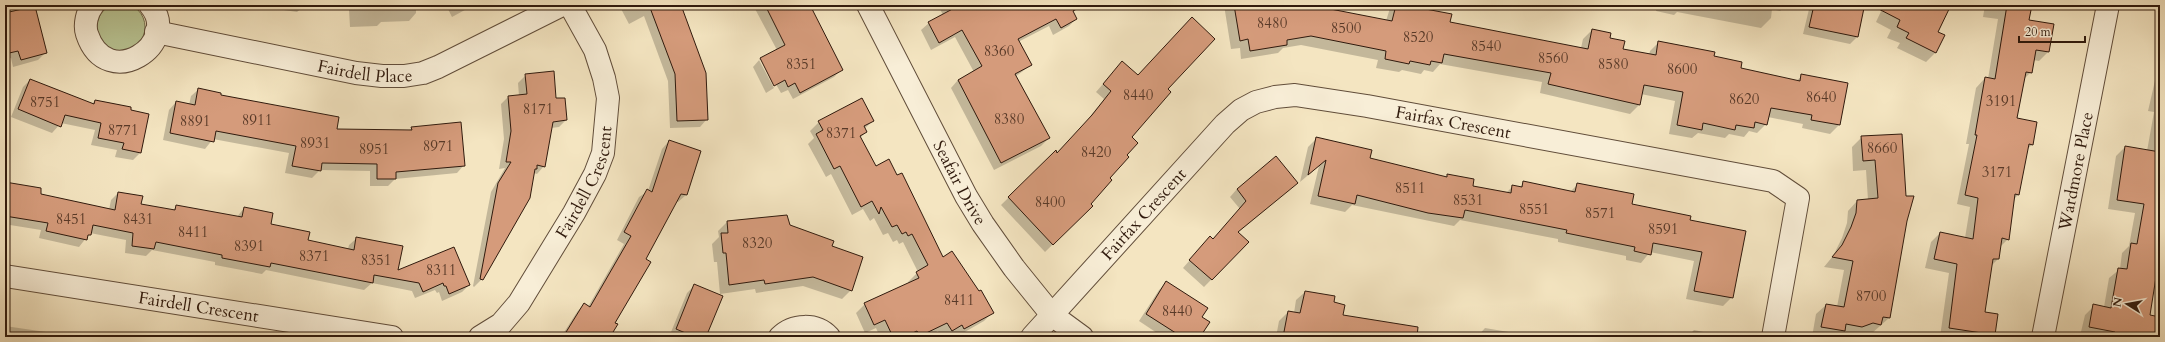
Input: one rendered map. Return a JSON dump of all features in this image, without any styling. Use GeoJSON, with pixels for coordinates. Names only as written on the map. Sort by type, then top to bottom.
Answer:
{"type":"FeatureCollection","features":[{"type":"Feature","properties":{"kind":"street"},"geometry":{"type":"LineString","coordinates":[[93,5],[86,20],[86,31],[90,42],[96,51],[105,58],[116,61],[127,61],[138,58],[147,51],[153,42],[156,32],[156,19],[150,5]]}},
{"type":"Feature","properties":{"kind":"street","name":"Fairdell Place"},"geometry":{"type":"LineString","coordinates":[[156,32],[356,73],[382,76],[404,76],[438,67],[562,5]]}},
{"type":"Feature","properties":{"kind":"street","name":"Fairdell Crescent"},"geometry":{"type":"LineString","coordinates":[[480,337],[501,324],[520,303],[574,213],[603,153],[608,98],[604,78],[595,50],[570,5]]}},
{"type":"Feature","properties":{"kind":"street","name":"Seafair Drive"},"geometry":{"type":"LineString","coordinates":[[868,5],[966,196],[982,224],[1014,268],[1052,315],[1082,337]]}},
{"type":"Feature","properties":{"kind":"street","name":"Wardmore Place"},"geometry":{"type":"LineString","coordinates":[[2043,337],[2108,5]]}},
{"type":"Feature","properties":{"kind":"street","name":"Fairfax Crescent"},"geometry":{"type":"LineString","coordinates":[[1052,315],[1225,124],[1241,110],[1256,102],[1275,97],[1295,95],[1367,106],[1773,181],[1798,198],[1773,337]]}},
{"type":"Feature","properties":{"kind":"street","name":"Fairdell Crescent"},"geometry":{"type":"LineString","coordinates":[[5,276],[392,337]]}},
{"type":"Feature","properties":{"kind":"street"},"geometry":{"type":"LineString","coordinates":[[1032,337],[1052,315]]}},
{"type":"Feature","properties":{"kind":"street"},"geometry":{"type":"LineString","coordinates":[[780,337],[795,327],[807,326],[818,329],[829,337]]}},
{"type":"Feature","properties":{"kind":"green space"},"geometry":{"type":"Polygon","coordinates":[[[121,3],[130,5],[138,10],[143,18],[145,27],[143,36],[138,44],[130,49],[121,51],[112,49],[104,44],[99,36],[97,27],[99,18],[104,10],[112,5],[121,3]]]}},
{"type":"Feature","properties":{"kind":"building"},"geometry":{"type":"Polygon","coordinates":[[[649,5],[681,5],[706,73],[708,120],[677,121],[675,74],[649,5]]]}},
{"type":"Feature","properties":{"kind":"building"},"geometry":{"type":"Polygon","coordinates":[[[765,5],[810,5],[843,70],[800,93],[795,83],[788,87],[785,80],[774,86],[760,58],[785,45],[765,5]]]}},
{"type":"Feature","properties":{"kind":"building"},"geometry":{"type":"Polygon","coordinates":[[[960,5],[1084,5],[1073,11],[1077,19],[1061,28],[1056,19],[1018,39],[1032,65],[1015,74],[1050,138],[1001,163],[958,80],[982,66],[962,30],[939,43],[928,22],[960,5]]]}},
{"type":"Feature","properties":{"kind":"building"},"geometry":{"type":"Polygon","coordinates":[[[1234,5],[1310,5],[1392,21],[1396,5],[1416,5],[1415,7],[1452,14],[1450,22],[1588,49],[1592,29],[1611,33],[1610,38],[1625,41],[1623,49],[1656,55],[1658,41],[1715,52],[1714,56],[1742,62],[1741,68],[1800,81],[1801,74],[1848,83],[1840,125],[1811,120],[1812,115],[1771,108],[1767,125],[1755,122],[1754,128],[1736,125],[1735,130],[1703,123],[1702,130],[1677,125],[1683,92],[1644,85],[1640,105],[1548,84],[1551,73],[1444,54],[1442,63],[1431,61],[1430,65],[1410,61],[1409,64],[1385,59],[1386,51],[1311,36],[1287,40],[1287,45],[1250,51],[1248,39],[1240,41],[1234,5]]]}},
{"type":"Feature","properties":{"kind":"building"},"geometry":{"type":"Polygon","coordinates":[[[1814,5],[1851,5],[1864,8],[1858,37],[1809,27],[1814,5]]]}},
{"type":"Feature","properties":{"kind":"building"},"geometry":{"type":"Polygon","coordinates":[[[1871,5],[1951,5],[1938,32],[1945,35],[1936,53],[1906,38],[1909,33],[1897,27],[1900,20],[1871,5]]]}},
{"type":"Feature","properties":{"kind":"building"},"geometry":{"type":"Polygon","coordinates":[[[2007,5],[2032,5],[2029,20],[2054,24],[2049,52],[2036,50],[2032,73],[2026,72],[2017,118],[2037,122],[2033,145],[2029,144],[2019,195],[2015,194],[2009,240],[2002,238],[1999,259],[1993,259],[1985,312],[1998,314],[1995,335],[1949,328],[1957,264],[1934,259],[1940,232],[1973,239],[1978,198],[1965,195],[1977,135],[1975,135],[1985,77],[1995,79],[2007,5]]]}},
{"type":"Feature","properties":{"kind":"building"},"geometry":{"type":"Polygon","coordinates":[[[35,6],[47,53],[21,60],[18,51],[5,54],[5,13],[35,6]]]}},
{"type":"Feature","properties":{"kind":"building"},"geometry":{"type":"Polygon","coordinates":[[[1192,17],[1215,39],[1168,89],[1171,92],[1132,137],[1138,143],[1127,155],[1129,157],[1110,178],[1112,180],[1091,204],[1093,206],[1053,245],[1008,197],[1056,150],[1057,153],[1092,115],[1111,91],[1103,84],[1122,61],[1138,75],[1192,17]]]}},
{"type":"Feature","properties":{"kind":"building"},"geometry":{"type":"Polygon","coordinates":[[[554,71],[556,98],[565,98],[567,120],[553,122],[545,167],[537,165],[530,198],[483,280],[480,279],[498,183],[511,162],[506,162],[511,131],[508,96],[527,94],[525,74],[554,71]]]}},
{"type":"Feature","properties":{"kind":"building"},"geometry":{"type":"Polygon","coordinates":[[[30,79],[94,104],[95,100],[131,107],[131,110],[149,114],[141,153],[122,149],[124,143],[98,138],[101,123],[65,115],[61,127],[18,109],[30,79]]]}},
{"type":"Feature","properties":{"kind":"building"},"geometry":{"type":"Polygon","coordinates":[[[198,88],[221,93],[221,95],[339,117],[337,129],[412,130],[411,127],[461,122],[465,166],[396,172],[396,179],[377,179],[377,164],[322,163],[321,171],[292,166],[296,146],[216,131],[214,142],[170,133],[176,101],[195,105],[198,88]]]}},
{"type":"Feature","properties":{"kind":"building"},"geometry":{"type":"Polygon","coordinates":[[[862,98],[874,121],[864,126],[867,132],[860,136],[876,166],[889,159],[897,175],[902,173],[943,257],[952,251],[979,291],[981,290],[994,313],[964,329],[962,325],[952,331],[947,323],[920,336],[917,331],[904,337],[893,337],[885,320],[874,325],[864,303],[919,278],[916,272],[928,265],[912,234],[908,236],[906,232],[902,234],[897,225],[892,227],[881,207],[879,214],[872,201],[861,207],[840,166],[834,169],[816,134],[823,130],[818,121],[862,98]]]}},
{"type":"Feature","properties":{"kind":"building"},"geometry":{"type":"Polygon","coordinates":[[[1902,134],[1906,196],[1914,196],[1907,221],[1890,318],[1883,317],[1881,325],[1873,323],[1862,327],[1846,324],[1845,331],[1821,327],[1826,304],[1844,307],[1853,261],[1832,257],[1842,245],[1851,227],[1856,213],[1857,200],[1878,198],[1875,160],[1863,161],[1861,136],[1902,134]]]}},
{"type":"Feature","properties":{"kind":"building"},"geometry":{"type":"Polygon","coordinates":[[[1316,137],[1372,150],[1370,158],[1447,177],[1447,174],[1474,179],[1473,186],[1511,193],[1512,185],[1522,187],[1523,181],[1575,192],[1577,183],[1634,194],[1632,204],[1691,216],[1690,220],[1746,231],[1733,298],[1694,291],[1702,252],[1653,243],[1651,255],[1634,251],[1635,247],[1566,233],[1567,230],[1465,210],[1463,218],[1428,213],[1357,195],[1355,204],[1318,196],[1326,160],[1308,175],[1316,137]]]}},
{"type":"Feature","properties":{"kind":"building"},"geometry":{"type":"Polygon","coordinates":[[[669,140],[701,151],[687,195],[681,194],[646,259],[651,262],[615,323],[618,324],[610,337],[563,337],[584,303],[590,307],[631,236],[624,232],[647,189],[652,192],[669,140]]]}},
{"type":"Feature","properties":{"kind":"building"},"geometry":{"type":"Polygon","coordinates":[[[2125,146],[2160,152],[2160,252],[2150,315],[2160,317],[2160,337],[2114,337],[2115,332],[2089,327],[2093,304],[2111,308],[2118,268],[2127,269],[2131,243],[2137,244],[2144,204],[2117,200],[2125,146]]]}},
{"type":"Feature","properties":{"kind":"building"},"geometry":{"type":"Polygon","coordinates":[[[1276,156],[1298,183],[1238,232],[1249,242],[1212,280],[1189,260],[1210,236],[1213,239],[1246,201],[1237,189],[1276,156]]]}},
{"type":"Feature","properties":{"kind":"building"},"geometry":{"type":"Polygon","coordinates":[[[5,182],[41,188],[41,194],[115,210],[118,192],[143,196],[141,204],[175,210],[176,205],[242,217],[244,207],[273,213],[271,224],[310,232],[308,240],[354,250],[356,237],[403,246],[398,270],[454,247],[470,285],[449,294],[443,283],[423,292],[419,283],[374,275],[373,283],[271,263],[270,267],[222,258],[222,255],[156,242],[154,249],[132,246],[133,233],[93,225],[91,235],[88,235],[87,240],[46,231],[48,223],[5,216],[5,182]]]}},
{"type":"Feature","properties":{"kind":"building"},"geometry":{"type":"Polygon","coordinates":[[[787,215],[790,225],[834,241],[832,246],[863,257],[852,291],[813,277],[765,284],[764,280],[729,285],[726,253],[723,253],[721,233],[728,233],[727,221],[787,215]]]}},
{"type":"Feature","properties":{"kind":"building"},"geometry":{"type":"Polygon","coordinates":[[[1166,281],[1208,308],[1202,317],[1210,322],[1200,337],[1182,337],[1146,314],[1166,281]]]}},
{"type":"Feature","properties":{"kind":"building"},"geometry":{"type":"Polygon","coordinates":[[[694,284],[723,296],[706,337],[695,337],[676,329],[694,284]]]}},
{"type":"Feature","properties":{"kind":"building"},"geometry":{"type":"Polygon","coordinates":[[[1305,291],[1335,296],[1334,302],[1345,305],[1343,315],[1418,327],[1417,337],[1283,337],[1288,311],[1300,313],[1305,291]]]}}]}
